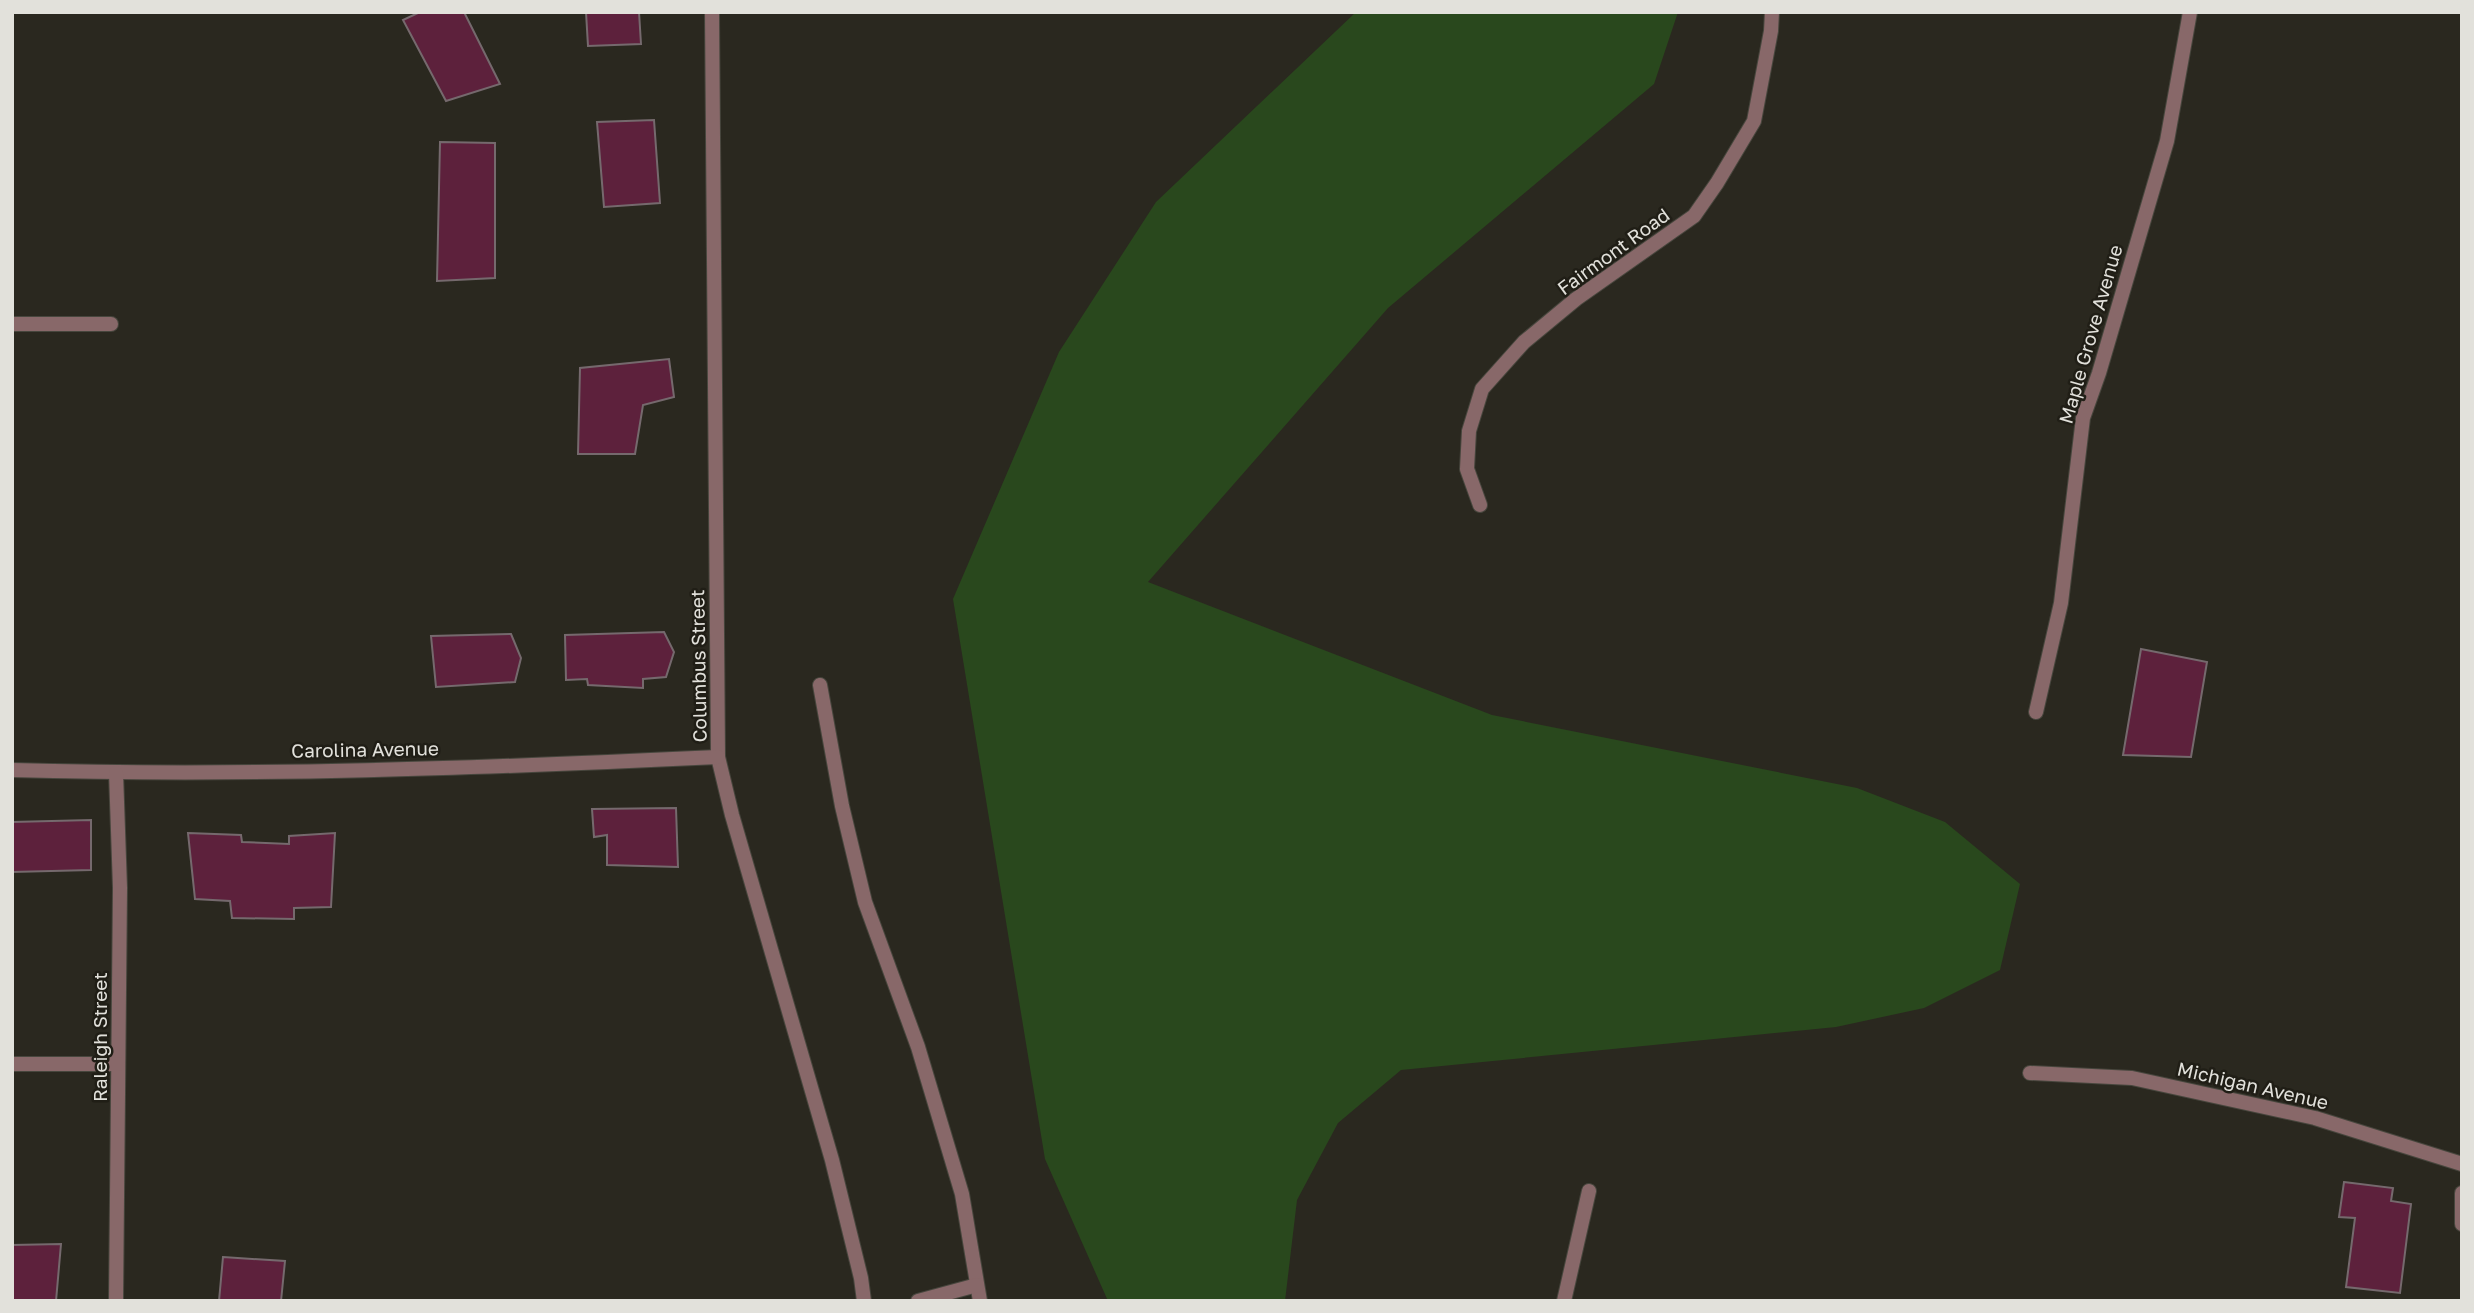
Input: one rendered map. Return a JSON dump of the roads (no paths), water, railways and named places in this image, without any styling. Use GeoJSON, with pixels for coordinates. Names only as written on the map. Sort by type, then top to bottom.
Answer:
{"type":"FeatureCollection","features":[{"type":"Feature","properties":{"kind":"street","name":"Columbus Street"},"geometry":{"type":"LineString","coordinates":[[712,12],[718,757],[732,816],[832,1160],[864,1301]]}},
{"type":"Feature","properties":{"kind":"street","name":"Fairmont Road"},"geometry":{"type":"LineString","coordinates":[[1479,505],[1467,469],[1469,431],[1482,389],[1524,342],[1576,299],[1694,216],[1754,121],[1772,12]]}},
{"type":"Feature","properties":{"kind":"street","name":"Maple Grove Avenue"},"geometry":{"type":"LineString","coordinates":[[2036,712],[2061,603],[2083,418],[2099,373],[2167,141],[2190,12]]}},
{"type":"Feature","properties":{"kind":"street"},"geometry":{"type":"LineString","coordinates":[[12,324],[111,324]]}},
{"type":"Feature","properties":{"kind":"street"},"geometry":{"type":"LineString","coordinates":[[820,685],[842,807],[864,902],[918,1047],[962,1194],[980,1301]]}},
{"type":"Feature","properties":{"kind":"street","name":"Carolina Avenue"},"geometry":{"type":"LineString","coordinates":[[12,770],[116,773],[537,766],[718,757]]}},
{"type":"Feature","properties":{"kind":"street","name":"Raleigh Street"},"geometry":{"type":"LineString","coordinates":[[116,773],[120,888],[116,1301]]}},
{"type":"Feature","properties":{"kind":"street"},"geometry":{"type":"LineString","coordinates":[[12,1063],[118,1064]]}},
{"type":"Feature","properties":{"kind":"street","name":"Michigan Avenue"},"geometry":{"type":"LineString","coordinates":[[2030,1073],[2132,1078],[2315,1118],[2462,1164]]}},
{"type":"Feature","properties":{"kind":"street"},"geometry":{"type":"LineString","coordinates":[[1564,1301],[1589,1192]]}},
{"type":"Feature","properties":{"kind":"street"},"geometry":{"type":"LineString","coordinates":[[2461,1219],[2462,1193]]}},
{"type":"Feature","properties":{"kind":"street"},"geometry":{"type":"LineString","coordinates":[[918,1301],[977,1285]]}}]}
